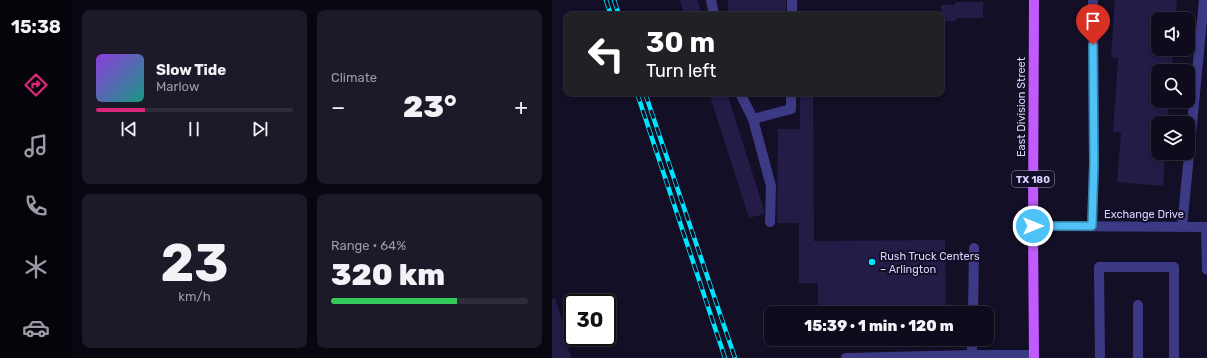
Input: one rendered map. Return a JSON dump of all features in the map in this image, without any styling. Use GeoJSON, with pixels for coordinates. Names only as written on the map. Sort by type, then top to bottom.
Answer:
{"type":"FeatureCollection","features":[{"type":"Feature","properties":{"kind":"main road","name":"East Division Street"},"geometry":{"type":"LineString","coordinates":[[1034,0],[1034,356]]}},
{"type":"Feature","properties":{"kind":"street"},"geometry":{"type":"LineString","coordinates":[[711,0],[713,12]]}},
{"type":"Feature","properties":{"kind":"street"},"geometry":{"type":"LineString","coordinates":[[792,0],[792,12]]}},
{"type":"Feature","properties":{"kind":"street"},"geometry":{"type":"LineString","coordinates":[[1092,226],[1094,164],[1093,0]]}},
{"type":"Feature","properties":{"kind":"street"},"geometry":{"type":"LineString","coordinates":[[1182,227],[1204,0]]}},
{"type":"Feature","properties":{"kind":"street"},"geometry":{"type":"LineString","coordinates":[[742,96],[753,119],[771,186],[770,222]]}},
{"type":"Feature","properties":{"kind":"street"},"geometry":{"type":"LineString","coordinates":[[753,119],[791,109],[791,96]]}},
{"type":"Feature","properties":{"kind":"street","name":"Exchange Drive"},"geometry":{"type":"LineString","coordinates":[[1033,226],[1206,227]]}},
{"type":"Feature","properties":{"kind":"street"},"geometry":{"type":"LineString","coordinates":[[1206,227],[1207,270]]}},
{"type":"Feature","properties":{"kind":"street"},"geometry":{"type":"LineString","coordinates":[[973,306],[974,248]]}},
{"type":"Feature","properties":{"kind":"street"},"geometry":{"type":"LineString","coordinates":[[1100,358],[1099,267],[1174,267],[1174,358]]}},
{"type":"Feature","properties":{"kind":"street"},"geometry":{"type":"LineString","coordinates":[[1138,305],[1138,358]]}},
{"type":"Feature","properties":{"kind":"street"},"geometry":{"type":"LineString","coordinates":[[846,358],[1034,356]]}},
{"type":"Feature","properties":{"kind":"building"},"geometry":{"type":"Polygon","coordinates":[[[680,0],[697,0],[701,12],[683,12],[680,0]]]}},
{"type":"Feature","properties":{"kind":"building"},"geometry":{"type":"Polygon","coordinates":[[[728,0],[786,0],[786,12],[728,12],[728,0]]]}},
{"type":"Feature","properties":{"kind":"building"},"geometry":{"type":"Polygon","coordinates":[[[1115,0],[1177,0],[1176,12],[1151,12],[1151,56],[1173,56],[1172,64],[1151,64],[1151,108],[1169,108],[1168,116],[1151,116],[1151,160],[1165,160],[1163,186],[1117,182],[1121,133],[1113,132],[1118,58],[1111,57],[1115,0]]]}},
{"type":"Feature","properties":{"kind":"building"},"geometry":{"type":"Polygon","coordinates":[[[955,2],[983,2],[983,18],[956,18],[956,21],[944,21],[944,12],[941,12],[941,5],[955,5],[955,2]]]}},
{"type":"Feature","properties":{"kind":"building"},"geometry":{"type":"Polygon","coordinates":[[[710,96],[728,96],[764,210],[764,214],[749,218],[710,96]]]}},
{"type":"Feature","properties":{"kind":"building","name":"Rush Truck Centers – Arlington"},"geometry":{"type":"Polygon","coordinates":[[[800,96],[813,96],[814,241],[945,240],[946,306],[818,306],[818,283],[799,283],[799,223],[777,223],[778,129],[800,129],[800,96]]]}},
{"type":"Feature","properties":{"kind":"building"},"geometry":{"type":"Polygon","coordinates":[[[555,298],[564,327],[564,346],[567,346],[571,358],[552,358],[552,299],[555,298]]]}},
{"type":"Feature","properties":{"kind":"railway"},"geometry":{"type":"LineString","coordinates":[[606,0],[610,12]]}},
{"type":"Feature","properties":{"kind":"railway"},"geometry":{"type":"LineString","coordinates":[[614,0],[618,12]]}},
{"type":"Feature","properties":{"kind":"railway"},"geometry":{"type":"LineString","coordinates":[[638,96],[725,358]]}},
{"type":"Feature","properties":{"kind":"railway"},"geometry":{"type":"LineString","coordinates":[[646,96],[735,358]]}},
{"type":"Feature","properties":{"kind":"place","name":"Rush Truck Centers – Arlington"},"geometry":{"type":"Point","coordinates":[872,262]}},
{"type":"Feature","properties":{"kind":"route"},"geometry":{"type":"LineString","coordinates":[[1033,226],[1092,226],[1094,164],[1093,45]]}}]}
